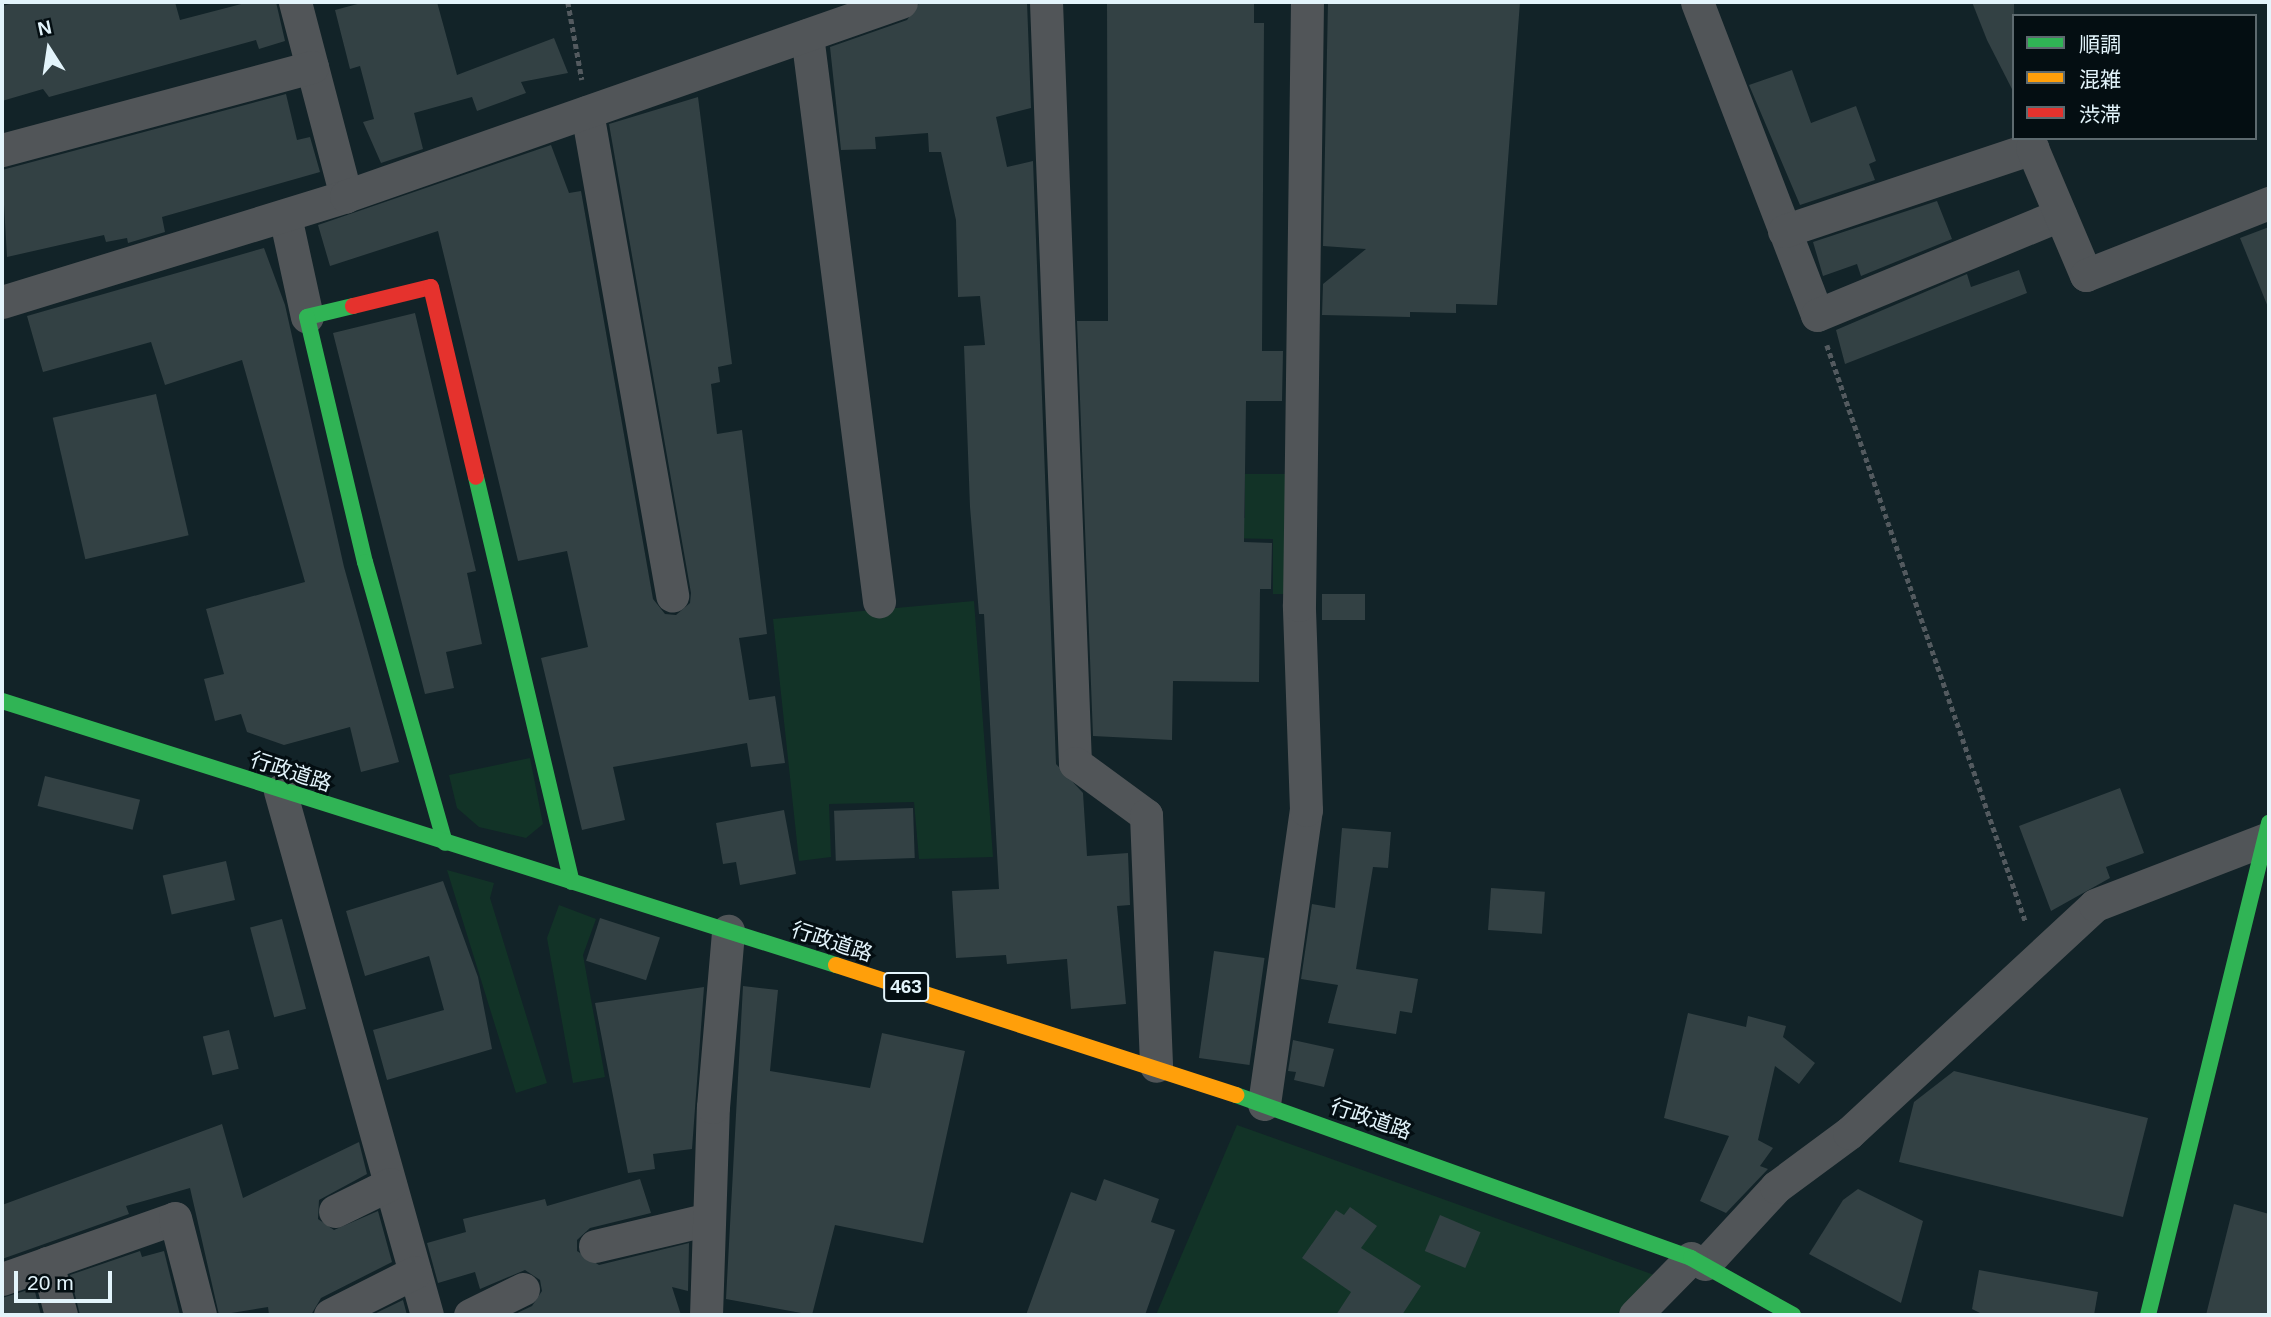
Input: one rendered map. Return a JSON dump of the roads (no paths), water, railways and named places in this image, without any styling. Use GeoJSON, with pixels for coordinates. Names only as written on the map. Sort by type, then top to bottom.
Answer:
{"type":"FeatureCollection","features":[{"type":"Feature","properties":{"kind":"main road"},"geometry":{"type":"LineString","coordinates":[[446,843],[365,562],[307,317],[431,287],[572,882]]}},
{"type":"Feature","properties":{"kind":"main road","name":"行政道路"},"geometry":{"type":"LineString","coordinates":[[2,701],[1156,1066],[1698,1261],[1793,1315]]}},
{"type":"Feature","properties":{"kind":"main road"},"geometry":{"type":"LineString","coordinates":[[2148,1315],[2268,833]]}},
{"type":"Feature","properties":{"kind":"street"},"geometry":{"type":"LineString","coordinates":[[295,2],[346,196]]}},
{"type":"Feature","properties":{"kind":"street"},"geometry":{"type":"LineString","coordinates":[[2,302],[346,196],[901,2]]}},
{"type":"Feature","properties":{"kind":"street"},"geometry":{"type":"LineString","coordinates":[[1046,2],[1075,763],[1146,815],[1156,1066]]}},
{"type":"Feature","properties":{"kind":"street"},"geometry":{"type":"LineString","coordinates":[[1264,1104],[1306,810],[1300,592],[1307,2]]}},
{"type":"Feature","properties":{"kind":"street"},"geometry":{"type":"LineString","coordinates":[[1697,2],[1816,315],[2060,215]]}},
{"type":"Feature","properties":{"kind":"street"},"geometry":{"type":"LineString","coordinates":[[807,35],[879,601]]}},
{"type":"Feature","properties":{"kind":"street"},"geometry":{"type":"LineString","coordinates":[[2,150],[312,67]]}},
{"type":"Feature","properties":{"kind":"street"},"geometry":{"type":"LineString","coordinates":[[587,112],[672,596]]}},
{"type":"Feature","properties":{"kind":"street"},"geometry":{"type":"LineString","coordinates":[[1784,231],[2032,148],[2086,275],[2269,202]]}},
{"type":"Feature","properties":{"kind":"street"},"geometry":{"type":"LineString","coordinates":[[285,216],[307,317]]}},
{"type":"Feature","properties":{"kind":"street"},"geometry":{"type":"LineString","coordinates":[[280,791],[427,1315]]}},
{"type":"Feature","properties":{"kind":"street"},"geometry":{"type":"LineString","coordinates":[[1635,1315],[1698,1261],[1776,1187],[1849,1133],[2039,961],[2095,905],[2268,833]]}},
{"type":"Feature","properties":{"kind":"street"},"geometry":{"type":"LineString","coordinates":[[706,1315],[709,1219],[729,931]]}},
{"type":"Feature","properties":{"kind":"street"},"geometry":{"type":"LineString","coordinates":[[335,1211],[390,1184]]}},
{"type":"Feature","properties":{"kind":"street"},"geometry":{"type":"LineString","coordinates":[[2,1279],[175,1218],[200,1315]]}},
{"type":"Feature","properties":{"kind":"street"},"geometry":{"type":"LineString","coordinates":[[596,1246],[709,1219]]}},
{"type":"Feature","properties":{"kind":"street"},"geometry":{"type":"LineString","coordinates":[[47,1263],[61,1315]]}},
{"type":"Feature","properties":{"kind":"street"},"geometry":{"type":"LineString","coordinates":[[330,1315],[415,1272]]}},
{"type":"Feature","properties":{"kind":"street"},"geometry":{"type":"LineString","coordinates":[[470,1315],[523,1289]]}}]}
